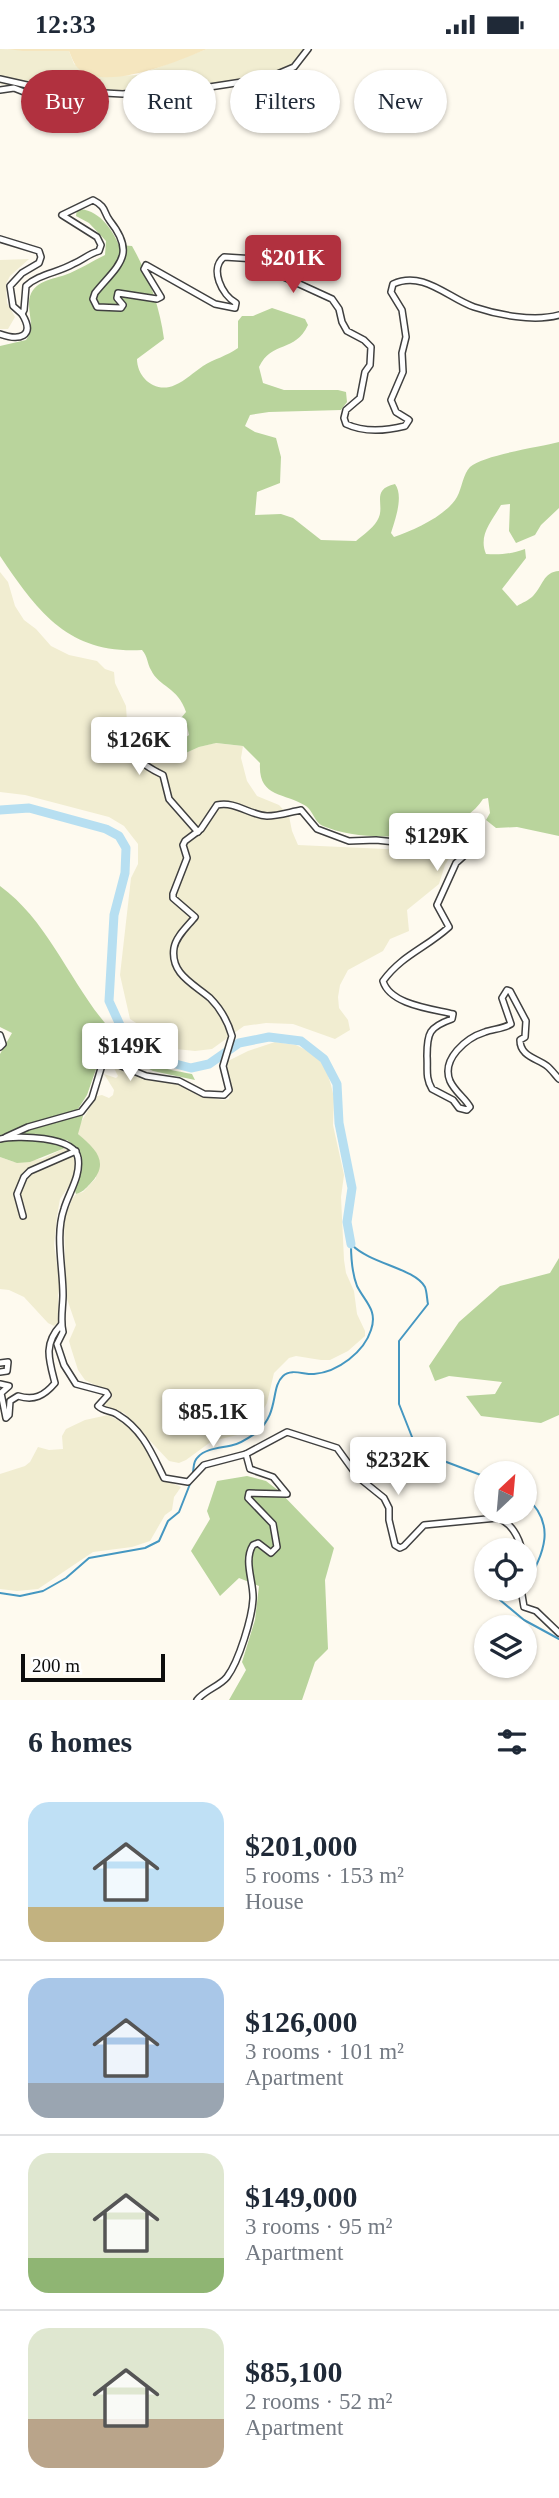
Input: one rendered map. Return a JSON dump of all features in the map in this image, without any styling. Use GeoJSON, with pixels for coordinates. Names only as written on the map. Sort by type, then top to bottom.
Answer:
{"type":"FeatureCollection","features":[{"type":"Feature","properties":{"kind":"street"},"geometry":{"type":"LineString","coordinates":[[109,93],[203,88],[268,78],[294,67],[308,49]]}},
{"type":"Feature","properties":{"kind":"street"},"geometry":{"type":"LineString","coordinates":[[0,79],[21,84]]}},
{"type":"Feature","properties":{"kind":"street"},"geometry":{"type":"LineString","coordinates":[[0,90],[14,88],[21,91]]}},
{"type":"Feature","properties":{"kind":"street"},"geometry":{"type":"LineString","coordinates":[[22,314],[26,286],[33,280],[99,251],[101,245],[97,237],[62,215],[93,200],[101,204],[109,221],[116,226],[123,238],[124,250],[120,264],[95,293],[93,299],[97,307],[121,308],[118,293],[157,299],[161,297],[144,269],[146,265],[215,304],[235,307],[236,303],[221,288],[219,279],[218,262],[224,257],[257,259],[284,277],[332,299],[347,331],[371,347],[370,365],[362,381],[360,398],[346,410],[344,418],[346,424],[359,431],[390,430],[405,426],[409,420],[396,412],[391,400],[403,372],[402,353],[406,337],[402,310],[391,292],[393,284],[399,281],[415,281],[436,286],[471,306],[496,312],[550,318],[559,315]]}},
{"type":"Feature","properties":{"kind":"street"},"geometry":{"type":"LineString","coordinates":[[0,239],[39,251],[41,257],[40,263],[22,272],[10,286],[13,306],[22,314],[28,330],[18,338],[0,334]]}},
{"type":"Feature","properties":{"kind":"street"},"geometry":{"type":"LineString","coordinates":[[142,725],[129,733],[132,751],[147,767],[163,775],[169,799],[198,832]]}},
{"type":"Feature","properties":{"kind":"street"},"geometry":{"type":"LineString","coordinates":[[3,1138],[28,1127],[81,1112],[92,1098],[102,1065],[107,1060],[146,1076],[179,1081],[204,1094],[224,1095],[229,1090],[223,1066],[232,1036],[229,1026],[211,999],[183,977],[174,965],[174,947],[195,917],[173,898],[187,858],[184,841],[198,832],[212,809],[225,803],[263,815],[301,810],[317,829],[349,841],[376,840],[424,845],[435,843],[457,828],[470,826],[472,830],[467,837],[464,855],[456,863],[437,905],[449,927],[396,964],[383,981],[390,993],[422,1008],[453,1014],[452,1019],[438,1024],[429,1034],[426,1044],[426,1073],[432,1089],[453,1100],[459,1108],[467,1110],[470,1107],[457,1093],[447,1072],[452,1058],[462,1045],[476,1035],[511,1024],[502,998],[507,990],[526,1021],[525,1037],[520,1040],[524,1053],[550,1068],[559,1079]]}},
{"type":"Feature","properties":{"kind":"street"},"geometry":{"type":"LineString","coordinates":[[0,1035],[4,1044],[0,1047]]}},
{"type":"Feature","properties":{"kind":"street"},"geometry":{"type":"LineString","coordinates":[[3,1138],[52,1140],[68,1144],[76,1151],[77,1178],[63,1210],[60,1234],[63,1297],[61,1325],[64,1332],[57,1344],[64,1365],[75,1384],[106,1392],[108,1395],[98,1406],[117,1413],[145,1438],[164,1478],[188,1482],[204,1465],[246,1454],[287,1432],[337,1448],[358,1477],[384,1498],[389,1508],[395,1545],[400,1548],[424,1525],[497,1518],[514,1531],[517,1538]]}},
{"type":"Feature","properties":{"kind":"street"},"geometry":{"type":"LineString","coordinates":[[23,1216],[18,1194],[24,1177],[30,1171],[76,1151]]}},
{"type":"Feature","properties":{"kind":"street"},"geometry":{"type":"LineString","coordinates":[[0,1384],[9,1386],[1,1393],[6,1417],[9,1415],[10,1401],[18,1396],[27,1399],[45,1395],[55,1383],[48,1346],[51,1335],[61,1325]]}},
{"type":"Feature","properties":{"kind":"street"},"geometry":{"type":"LineString","coordinates":[[0,1363],[8,1362],[7,1371],[0,1371]]}},
{"type":"Feature","properties":{"kind":"street"},"geometry":{"type":"LineString","coordinates":[[197,1700],[203,1692],[227,1678],[250,1624],[253,1595],[249,1552],[253,1545],[258,1543],[271,1553],[277,1547],[274,1524],[248,1498],[249,1493],[287,1494],[273,1477],[250,1469],[246,1454]]}},
{"type":"Feature","properties":{"kind":"street"},"geometry":{"type":"LineString","coordinates":[[523,1601],[524,1607],[536,1611],[559,1633]]}},
{"type":"Feature","properties":{"kind":"shaded area"},"geometry":{"type":"Polygon","coordinates":[[[0,49],[69,51],[74,64],[85,70],[21,70],[21,88],[0,84],[0,49]]]}},
{"type":"Feature","properties":{"kind":"shaded area"},"geometry":{"type":"Polygon","coordinates":[[[207,49],[305,49],[292,66],[283,70],[230,70],[230,81],[216,83],[216,70],[151,70],[207,49]]]}},
{"type":"Feature","properties":{"kind":"shaded area"},"geometry":{"type":"Polygon","coordinates":[[[109,76],[123,76],[123,91],[109,91],[109,76]]]}},
{"type":"Feature","properties":{"kind":"shaded area"},"geometry":{"type":"Polygon","coordinates":[[[29,259],[10,276],[6,284],[7,303],[15,317],[8,329],[0,329],[0,260],[29,259]]]}},
{"type":"Feature","properties":{"kind":"shaded area"},"geometry":{"type":"Polygon","coordinates":[[[0,572],[8,582],[15,606],[24,620],[51,646],[69,655],[97,661],[105,669],[114,672],[115,683],[126,706],[128,739],[167,725],[162,732],[168,761],[215,743],[243,746],[241,758],[247,781],[257,796],[279,805],[289,816],[298,845],[429,851],[440,847],[456,833],[464,834],[445,865],[439,884],[407,910],[409,931],[390,939],[383,951],[348,970],[340,985],[338,997],[339,1008],[348,1020],[350,1030],[335,1039],[293,1024],[266,1023],[244,1026],[212,1049],[195,1051],[176,1049],[130,1019],[120,975],[131,878],[138,864],[138,844],[124,826],[109,817],[25,795],[0,792],[0,572]]]}},
{"type":"Feature","properties":{"kind":"shaded area"},"geometry":{"type":"Polygon","coordinates":[[[275,1042],[296,1045],[312,1053],[325,1066],[331,1085],[334,1098],[333,1125],[344,1175],[341,1197],[344,1260],[365,1336],[348,1351],[330,1360],[296,1356],[289,1358],[274,1373],[267,1403],[254,1427],[246,1433],[212,1441],[179,1463],[169,1461],[124,1413],[106,1407],[105,1404],[112,1397],[111,1393],[85,1380],[78,1370],[69,1341],[76,1325],[66,1296],[64,1221],[72,1199],[96,1178],[88,1143],[78,1134],[78,1127],[97,1096],[109,1098],[113,1095],[114,1090],[104,1074],[116,1078],[118,1076],[113,1066],[148,1079],[180,1085],[199,1096],[223,1100],[229,1099],[231,1088],[227,1073],[228,1061],[275,1042]]]}},
{"type":"Feature","properties":{"kind":"shaded area"},"geometry":{"type":"Polygon","coordinates":[[[65,1148],[74,1157],[75,1167],[71,1183],[60,1199],[57,1216],[54,1245],[60,1284],[59,1322],[54,1326],[24,1297],[0,1289],[0,1157],[14,1162],[42,1159],[65,1148]]]}},
{"type":"Feature","properties":{"kind":"shaded area"},"geometry":{"type":"Polygon","coordinates":[[[108,1415],[141,1437],[161,1478],[181,1487],[174,1497],[172,1510],[165,1515],[150,1541],[132,1547],[93,1552],[38,1589],[0,1589],[0,1474],[25,1466],[38,1447],[49,1450],[63,1449],[62,1436],[66,1429],[85,1420],[108,1415]]]}},
{"type":"Feature","properties":{"kind":"green space"},"geometry":{"type":"Polygon","coordinates":[[[77,209],[91,212],[103,220],[119,245],[132,246],[143,268],[156,303],[164,339],[137,359],[144,378],[155,386],[175,385],[203,366],[238,348],[238,321],[242,316],[253,316],[272,308],[305,319],[308,325],[297,340],[270,353],[264,359],[259,367],[263,383],[284,390],[338,390],[346,392],[347,402],[341,410],[250,415],[245,426],[276,438],[281,457],[280,483],[257,492],[255,515],[281,514],[293,518],[321,540],[356,541],[377,521],[383,490],[395,484],[399,501],[391,533],[394,537],[438,516],[452,504],[470,467],[499,455],[559,442],[559,508],[541,525],[535,535],[516,543],[509,531],[510,504],[501,505],[487,528],[484,547],[486,554],[506,554],[525,549],[526,558],[502,589],[517,606],[533,596],[550,574],[559,571],[559,836],[517,827],[496,828],[486,820],[490,813],[488,798],[483,799],[470,813],[432,831],[385,836],[341,832],[320,824],[306,806],[268,788],[260,774],[260,763],[243,746],[216,743],[199,747],[168,761],[166,751],[189,735],[181,718],[186,712],[174,692],[154,676],[142,650],[94,645],[75,637],[57,625],[28,595],[0,556],[0,346],[26,340],[31,327],[30,296],[37,286],[105,255],[106,241],[89,223],[76,216],[77,209]]]}},
{"type":"Feature","properties":{"kind":"green space"},"geometry":{"type":"Polygon","coordinates":[[[0,886],[40,926],[87,998],[123,1042],[151,1063],[192,1074],[195,1080],[153,1071],[122,1055],[102,1052],[87,1095],[78,1109],[83,1116],[78,1134],[99,1157],[99,1170],[90,1184],[76,1194],[82,1170],[81,1157],[67,1140],[64,1140],[65,1148],[30,1162],[17,1163],[0,1157],[0,1054],[12,1033],[0,1027],[0,886]]]}},
{"type":"Feature","properties":{"kind":"green space"},"geometry":{"type":"Polygon","coordinates":[[[559,1258],[559,1415],[541,1423],[481,1416],[466,1396],[495,1394],[502,1382],[449,1376],[435,1381],[429,1366],[459,1322],[500,1286],[550,1273],[559,1258]]]}},
{"type":"Feature","properties":{"kind":"green space"},"geometry":{"type":"Polygon","coordinates":[[[247,1476],[266,1481],[279,1491],[334,1548],[325,1580],[328,1649],[315,1662],[302,1700],[229,1700],[246,1670],[242,1662],[255,1620],[259,1586],[239,1578],[220,1596],[191,1551],[210,1519],[207,1511],[217,1481],[247,1476]]]}},
{"type":"Feature","properties":{"kind":"sand"},"geometry":{"type":"Polygon","coordinates":[[[7,49],[207,49],[149,70],[123,70],[123,76],[109,77],[109,70],[80,70],[69,51],[7,49]]]}},
{"type":"Feature","properties":{"kind":"waterway"},"geometry":{"type":"LineString","coordinates":[[0,810],[29,808],[106,829],[119,836],[126,848],[125,873],[114,915],[109,1001],[125,1036],[149,1057],[191,1068],[209,1064],[239,1043],[269,1037],[301,1041],[324,1059],[337,1084],[339,1123],[352,1188],[347,1222],[351,1244]]}},
{"type":"Feature","properties":{"kind":"waterway"},"geometry":{"type":"LineString","coordinates":[[193,1472],[195,1460],[201,1454],[239,1443],[264,1425],[283,1376],[290,1372],[314,1374],[332,1369],[341,1365],[363,1346],[371,1330],[373,1317],[355,1281],[351,1244]]}},
{"type":"Feature","properties":{"kind":"waterway"},"geometry":{"type":"LineString","coordinates":[[352,1245],[370,1257],[412,1275],[425,1287],[428,1304],[399,1341],[399,1404],[414,1442],[428,1455],[474,1472]]}},
{"type":"Feature","properties":{"kind":"waterway"},"geometry":{"type":"LineString","coordinates":[[0,1593],[20,1596],[43,1591],[66,1578],[89,1558],[145,1548],[159,1541],[168,1521],[179,1512],[190,1484]]}},
{"type":"Feature","properties":{"kind":"waterway"},"geometry":{"type":"LineString","coordinates":[[537,1510],[542,1518],[544,1530],[544,1541],[537,1564]]}},
{"type":"Feature","properties":{"kind":"waterway"},"geometry":{"type":"LineString","coordinates":[[501,1601],[524,1620],[559,1639]]}}]}
